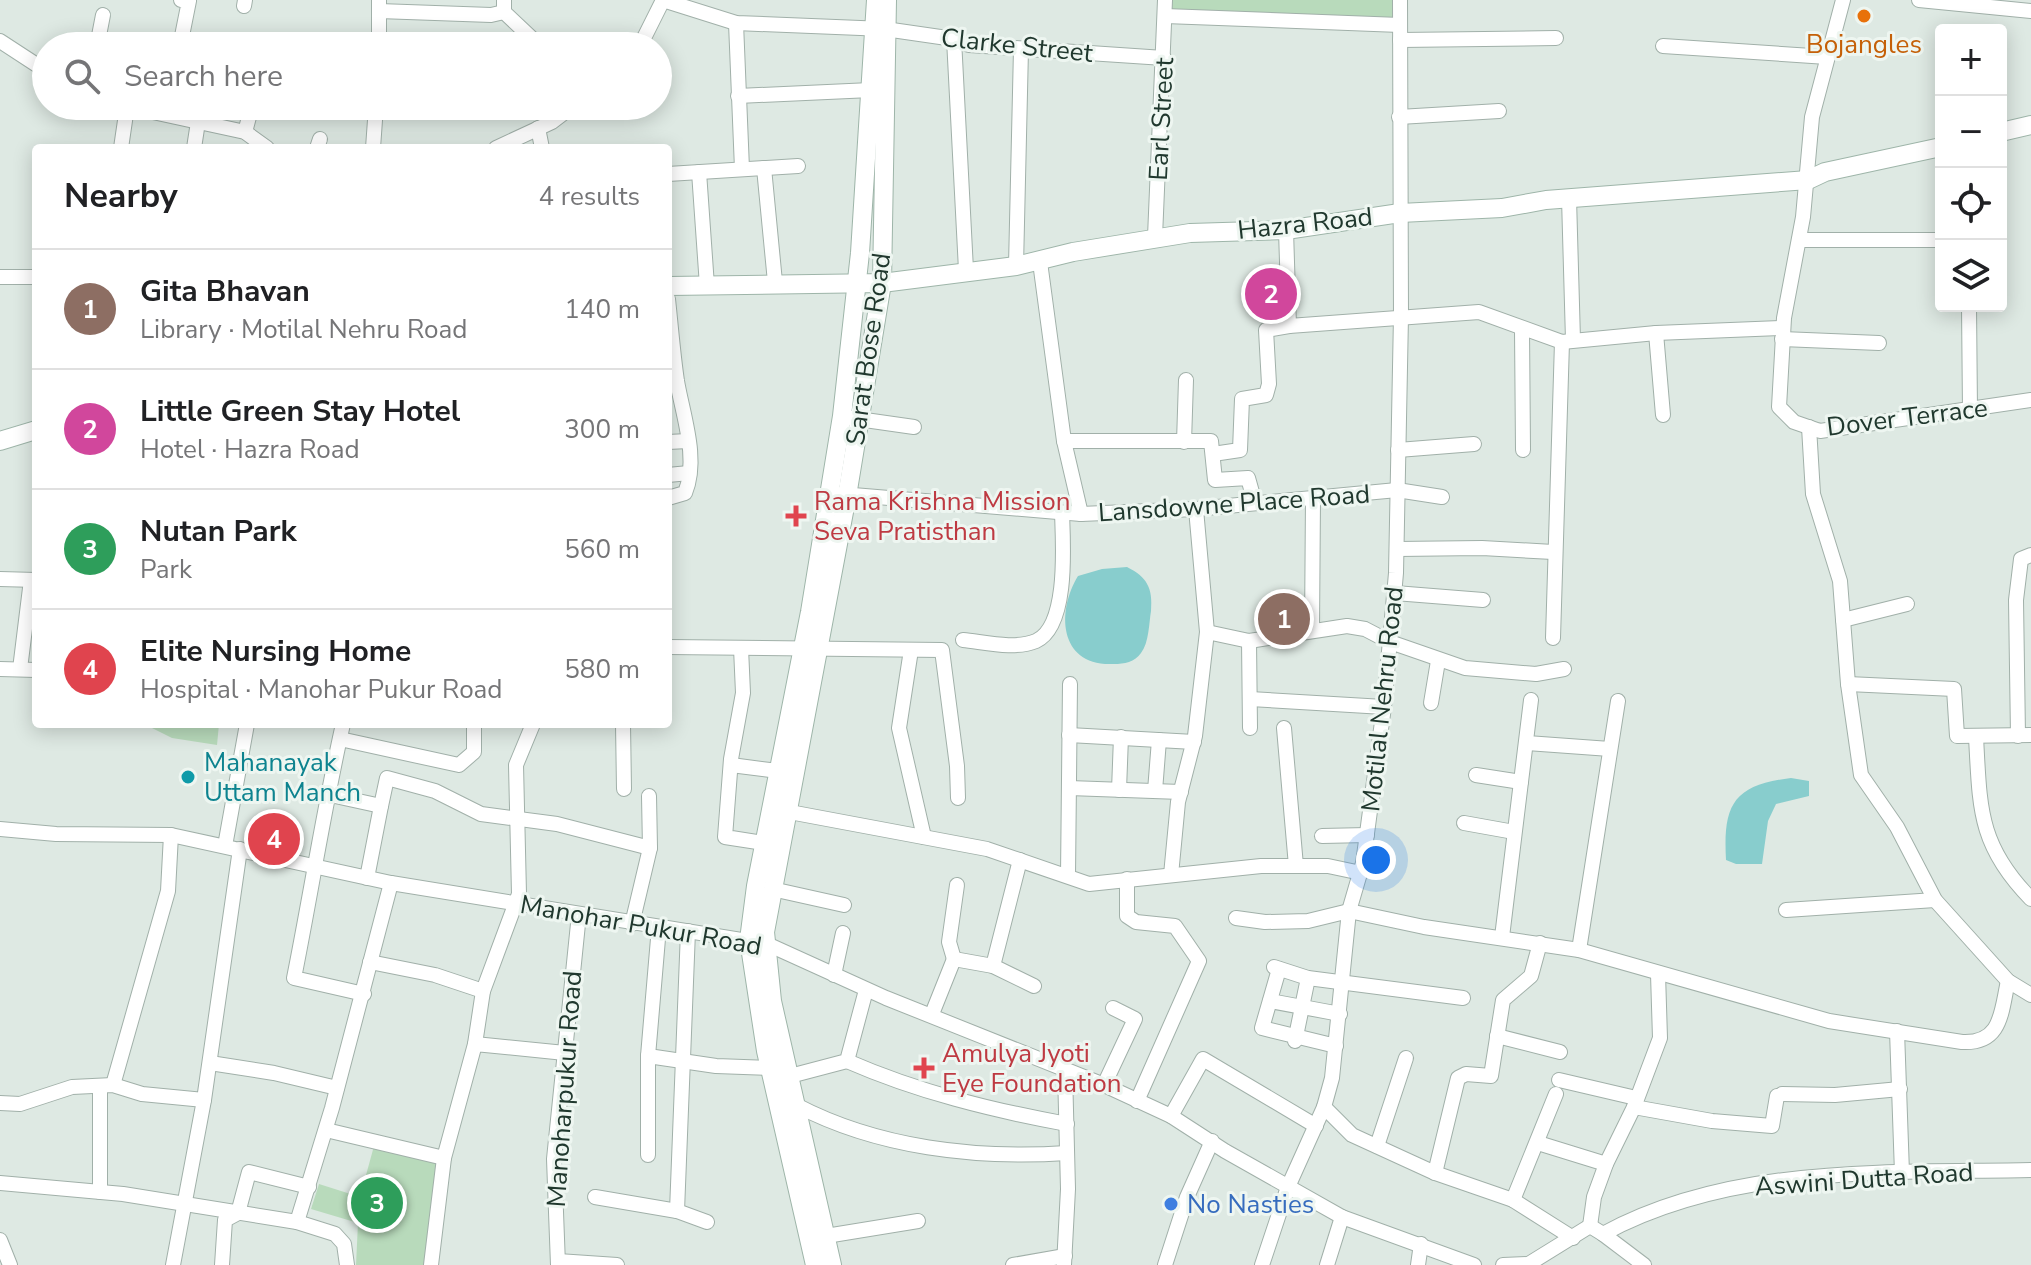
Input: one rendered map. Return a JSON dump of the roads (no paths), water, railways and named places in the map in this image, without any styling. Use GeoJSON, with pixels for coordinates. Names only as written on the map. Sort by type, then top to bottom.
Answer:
{"type":"FeatureCollection","features":[{"type":"Feature","properties":{"kind":"main road"},"geometry":{"type":"LineString","coordinates":[[815,1265],[770,1068],[758,942],[764,843],[778,810],[811,647],[850,418],[857,283],[878,29],[876,0]]}},
{"type":"Feature","properties":{"kind":"main road","name":"Sarat Bose Road"},"geometry":{"type":"LineString","coordinates":[[850,418],[882,283],[878,29],[887,0]]}},
{"type":"Feature","properties":{"kind":"main road"},"geometry":{"type":"LineString","coordinates":[[2007,131],[2031,125]]}},
{"type":"Feature","properties":{"kind":"main road","name":"Hazra Road"},"geometry":{"type":"LineString","coordinates":[[672,286],[775,282],[882,283],[1040,262],[1073,252],[1155,237],[1286,230],[1400,213],[1502,208],[1569,198],[1808,180],[1825,172],[1935,148]]}},
{"type":"Feature","properties":{"kind":"main road"},"geometry":{"type":"LineString","coordinates":[[0,441],[32,431]]}},
{"type":"Feature","properties":{"kind":"main road"},"geometry":{"type":"LineString","coordinates":[[811,647],[778,771],[772,889],[765,932],[758,942],[832,1265]]}},
{"type":"Feature","properties":{"kind":"street"},"geometry":{"type":"LineString","coordinates":[[181,0],[189,1],[183,32]]}},
{"type":"Feature","properties":{"kind":"street"},"geometry":{"type":"LineString","coordinates":[[647,32],[663,0]]}},
{"type":"Feature","properties":{"kind":"street","name":"Clarke Street"},"geometry":{"type":"LineString","coordinates":[[663,0],[736,23],[878,29],[954,39],[969,45],[1164,58]]}},
{"type":"Feature","properties":{"kind":"street","name":"Earl Street"},"geometry":{"type":"LineString","coordinates":[[1155,237],[1165,0]]}},
{"type":"Feature","properties":{"kind":"street","name":"Motilal Nehru Road"},"geometry":{"type":"LineString","coordinates":[[1262,1265],[1288,1187],[1324,1107],[1336,1046],[1349,911],[1361,873],[1384,707],[1397,549],[1401,316],[1400,0]]}},
{"type":"Feature","properties":{"kind":"street","name":"Dover Terrace"},"geometry":{"type":"LineString","coordinates":[[1843,0],[1812,117],[1808,180],[1782,334],[1779,407],[1794,422],[1820,431],[2031,400]]}},
{"type":"Feature","properties":{"kind":"street"},"geometry":{"type":"LineString","coordinates":[[1919,0],[2031,11]]}},
{"type":"Feature","properties":{"kind":"street"},"geometry":{"type":"LineString","coordinates":[[379,32],[379,6],[491,15],[504,6],[527,32]]}},
{"type":"Feature","properties":{"kind":"street"},"geometry":{"type":"LineString","coordinates":[[100,32],[103,15]]}},
{"type":"Feature","properties":{"kind":"street"},"geometry":{"type":"LineString","coordinates":[[1165,16],[1400,32],[1556,38]]}},
{"type":"Feature","properties":{"kind":"street"},"geometry":{"type":"LineString","coordinates":[[736,23],[742,169]]}},
{"type":"Feature","properties":{"kind":"street"},"geometry":{"type":"LineString","coordinates":[[954,39],[966,270]]}},
{"type":"Feature","properties":{"kind":"street"},"geometry":{"type":"LineString","coordinates":[[0,41],[32,62]]}},
{"type":"Feature","properties":{"kind":"street"},"geometry":{"type":"LineString","coordinates":[[1663,46],[1827,57]]}},
{"type":"Feature","properties":{"kind":"street"},"geometry":{"type":"LineString","coordinates":[[1016,266],[1021,49]]}},
{"type":"Feature","properties":{"kind":"street"},"geometry":{"type":"LineString","coordinates":[[738,96],[871,90]]}},
{"type":"Feature","properties":{"kind":"street"},"geometry":{"type":"LineString","coordinates":[[1399,117],[1499,111]]}},
{"type":"Feature","properties":{"kind":"street"},"geometry":{"type":"LineString","coordinates":[[121,144],[124,120]]}},
{"type":"Feature","properties":{"kind":"street"},"geometry":{"type":"LineString","coordinates":[[192,120],[245,132],[262,144]]}},
{"type":"Feature","properties":{"kind":"street"},"geometry":{"type":"LineString","coordinates":[[245,132],[248,120]]}},
{"type":"Feature","properties":{"kind":"street"},"geometry":{"type":"LineString","coordinates":[[373,144],[375,120]]}},
{"type":"Feature","properties":{"kind":"street"},"geometry":{"type":"LineString","coordinates":[[504,144],[551,120]]}},
{"type":"Feature","properties":{"kind":"street"},"geometry":{"type":"LineString","coordinates":[[195,144],[198,122]]}},
{"type":"Feature","properties":{"kind":"street"},"geometry":{"type":"LineString","coordinates":[[538,128],[541,144]]}},
{"type":"Feature","properties":{"kind":"street"},"geometry":{"type":"LineString","coordinates":[[672,174],[798,166]]}},
{"type":"Feature","properties":{"kind":"street"},"geometry":{"type":"LineString","coordinates":[[764,168],[775,282]]}},
{"type":"Feature","properties":{"kind":"street"},"geometry":{"type":"LineString","coordinates":[[699,172],[707,286]]}},
{"type":"Feature","properties":{"kind":"street"},"geometry":{"type":"LineString","coordinates":[[1553,638],[1553,552],[1568,341],[1569,198]]}},
{"type":"Feature","properties":{"kind":"street"},"geometry":{"type":"LineString","coordinates":[[1286,230],[1289,326]]}},
{"type":"Feature","properties":{"kind":"street"},"geometry":{"type":"LineString","coordinates":[[1799,240],[1935,240]]}},
{"type":"Feature","properties":{"kind":"street"},"geometry":{"type":"LineString","coordinates":[[1040,262],[1064,441],[1081,514]]}},
{"type":"Feature","properties":{"kind":"street"},"geometry":{"type":"LineString","coordinates":[[0,277],[32,277]]}},
{"type":"Feature","properties":{"kind":"street"},"geometry":{"type":"LineString","coordinates":[[1213,454],[1240,450],[1242,399],[1266,395],[1269,384],[1266,330],[1289,326],[1479,312],[1522,330],[1568,341],[1656,333],[1782,334],[1879,343]]}},
{"type":"Feature","properties":{"kind":"street"},"geometry":{"type":"LineString","coordinates":[[1969,312],[1970,411]]}},
{"type":"Feature","properties":{"kind":"street"},"geometry":{"type":"LineString","coordinates":[[1522,330],[1523,450]]}},
{"type":"Feature","properties":{"kind":"street"},"geometry":{"type":"LineString","coordinates":[[1656,333],[1663,415]]}},
{"type":"Feature","properties":{"kind":"street"},"geometry":{"type":"LineString","coordinates":[[672,363],[675,411],[688,441],[689,473],[685,493],[672,497]]}},
{"type":"Feature","properties":{"kind":"street"},"geometry":{"type":"LineString","coordinates":[[1184,442],[1186,380]]}},
{"type":"Feature","properties":{"kind":"street"},"geometry":{"type":"LineString","coordinates":[[850,418],[914,427]]}},
{"type":"Feature","properties":{"kind":"street"},"geometry":{"type":"LineString","coordinates":[[1809,427],[1813,494],[1840,581],[1848,684],[1861,775],[1905,840],[1935,900],[2008,981],[2031,995]]}},
{"type":"Feature","properties":{"kind":"street"},"geometry":{"type":"LineString","coordinates":[[672,442],[688,441]]}},
{"type":"Feature","properties":{"kind":"street"},"geometry":{"type":"LineString","coordinates":[[1064,441],[1211,441],[1215,480],[1248,478],[1255,503]]}},
{"type":"Feature","properties":{"kind":"street"},"geometry":{"type":"LineString","coordinates":[[1398,450],[1474,444]]}},
{"type":"Feature","properties":{"kind":"street"},"geometry":{"type":"LineString","coordinates":[[672,475],[689,473]]}},
{"type":"Feature","properties":{"kind":"street","name":"Lansdowne Place Road"},"geometry":{"type":"LineString","coordinates":[[839,494],[1081,514],[1196,509],[1397,490],[1442,497]]}},
{"type":"Feature","properties":{"kind":"street"},"geometry":{"type":"LineString","coordinates":[[1312,630],[1313,498]]}},
{"type":"Feature","properties":{"kind":"street"},"geometry":{"type":"LineString","coordinates":[[1171,875],[1181,792],[1194,742],[1207,632],[1196,509]]}},
{"type":"Feature","properties":{"kind":"street"},"geometry":{"type":"LineString","coordinates":[[963,640],[1029,643],[1039,640],[1048,630],[1056,614],[1063,576],[1062,513]]}},
{"type":"Feature","properties":{"kind":"street"},"geometry":{"type":"LineString","coordinates":[[1397,549],[1482,548],[1553,552]]}},
{"type":"Feature","properties":{"kind":"street"},"geometry":{"type":"LineString","coordinates":[[1848,684],[1954,689],[1957,736],[2025,736],[2016,600],[2021,559],[2031,555]]}},
{"type":"Feature","properties":{"kind":"street"},"geometry":{"type":"LineString","coordinates":[[0,579],[32,580]]}},
{"type":"Feature","properties":{"kind":"street"},"geometry":{"type":"LineString","coordinates":[[20,669],[32,593]]}},
{"type":"Feature","properties":{"kind":"street"},"geometry":{"type":"LineString","coordinates":[[1395,593],[1483,600]]}},
{"type":"Feature","properties":{"kind":"street"},"geometry":{"type":"LineString","coordinates":[[1843,620],[1907,604]]}},
{"type":"Feature","properties":{"kind":"street"},"geometry":{"type":"LineString","coordinates":[[1207,632],[1249,641],[1347,626],[1365,629],[1438,661],[1497,672],[1536,674],[1564,669]]}},
{"type":"Feature","properties":{"kind":"street"},"geometry":{"type":"LineString","coordinates":[[1249,641],[1250,728]]}},
{"type":"Feature","properties":{"kind":"street"},"geometry":{"type":"LineString","coordinates":[[672,647],[942,650],[957,766],[958,798]]}},
{"type":"Feature","properties":{"kind":"street"},"geometry":{"type":"LineString","coordinates":[[741,648],[743,693],[731,765],[725,837],[764,843]]}},
{"type":"Feature","properties":{"kind":"street"},"geometry":{"type":"LineString","coordinates":[[911,650],[899,728],[924,837]]}},
{"type":"Feature","properties":{"kind":"street"},"geometry":{"type":"LineString","coordinates":[[1431,703],[1438,661]]}},
{"type":"Feature","properties":{"kind":"street"},"geometry":{"type":"LineString","coordinates":[[0,669],[32,670]]}},
{"type":"Feature","properties":{"kind":"street"},"geometry":{"type":"LineString","coordinates":[[1068,876],[1070,684]]}},
{"type":"Feature","properties":{"kind":"street"},"geometry":{"type":"LineString","coordinates":[[1250,699],[1384,707]]}},
{"type":"Feature","properties":{"kind":"street"},"geometry":{"type":"LineString","coordinates":[[1502,937],[1531,700]]}},
{"type":"Feature","properties":{"kind":"street"},"geometry":{"type":"LineString","coordinates":[[1579,950],[1618,701]]}},
{"type":"Feature","properties":{"kind":"street"},"geometry":{"type":"LineString","coordinates":[[173,1265],[210,1063],[247,728]]}},
{"type":"Feature","properties":{"kind":"street"},"geometry":{"type":"LineString","coordinates":[[364,994],[294,978],[317,865],[326,794],[342,732],[459,765],[474,752],[474,728]]}},
{"type":"Feature","properties":{"kind":"street"},"geometry":{"type":"LineString","coordinates":[[431,1265],[444,1158],[475,1044],[483,991],[516,903],[520,867],[516,762],[531,728]]}},
{"type":"Feature","properties":{"kind":"street"},"geometry":{"type":"LineString","coordinates":[[623,728],[624,789]]}},
{"type":"Feature","properties":{"kind":"street"},"geometry":{"type":"LineString","coordinates":[[1284,728],[1296,866]]}},
{"type":"Feature","properties":{"kind":"street"},"geometry":{"type":"LineString","coordinates":[[1069,735],[1194,742]]}},
{"type":"Feature","properties":{"kind":"street"},"geometry":{"type":"LineString","coordinates":[[1119,790],[1121,737]]}},
{"type":"Feature","properties":{"kind":"street"},"geometry":{"type":"LineString","coordinates":[[1976,737],[1983,828],[1998,858],[2031,899]]}},
{"type":"Feature","properties":{"kind":"street"},"geometry":{"type":"LineString","coordinates":[[1155,791],[1159,740]]}},
{"type":"Feature","properties":{"kind":"street"},"geometry":{"type":"LineString","coordinates":[[1527,743],[1610,749]]}},
{"type":"Feature","properties":{"kind":"street"},"geometry":{"type":"LineString","coordinates":[[731,765],[778,771]]}},
{"type":"Feature","properties":{"kind":"street"},"geometry":{"type":"LineString","coordinates":[[1476,775],[1521,782]]}},
{"type":"Feature","properties":{"kind":"street"},"geometry":{"type":"LineString","coordinates":[[367,878],[387,778],[435,791],[481,814],[516,818],[650,848]]}},
{"type":"Feature","properties":{"kind":"street"},"geometry":{"type":"LineString","coordinates":[[1069,788],[1181,792]]}},
{"type":"Feature","properties":{"kind":"street"},"geometry":{"type":"LineString","coordinates":[[326,794],[381,806]]}},
{"type":"Feature","properties":{"kind":"street"},"geometry":{"type":"LineString","coordinates":[[632,924],[650,848],[649,796]]}},
{"type":"Feature","properties":{"kind":"street"},"geometry":{"type":"LineString","coordinates":[[778,810],[924,837],[1020,860],[1089,884],[1296,866],[1328,866],[1361,873]]}},
{"type":"Feature","properties":{"kind":"street"},"geometry":{"type":"LineString","coordinates":[[1464,823],[1514,832]]}},
{"type":"Feature","properties":{"kind":"street","name":"Manohar Pukur Road"},"geometry":{"type":"LineString","coordinates":[[0,829],[56,834],[171,835],[391,883],[758,942],[866,990],[1104,1085],[1171,1116],[1342,1217],[1421,1244],[1459,1264],[1474,1265]]}},
{"type":"Feature","properties":{"kind":"street"},"geometry":{"type":"LineString","coordinates":[[100,1192],[106,1086],[168,891],[171,835]]}},
{"type":"Feature","properties":{"kind":"street"},"geometry":{"type":"LineString","coordinates":[[1322,836],[1367,835]]}},
{"type":"Feature","properties":{"kind":"street"},"geometry":{"type":"LineString","coordinates":[[993,966],[1020,860]]}},
{"type":"Feature","properties":{"kind":"street"},"geometry":{"type":"LineString","coordinates":[[1127,879],[1127,916],[1136,922],[1175,926],[1199,961],[1137,1101]]}},
{"type":"Feature","properties":{"kind":"street"},"geometry":{"type":"LineString","coordinates":[[297,1222],[364,994],[391,883]]}},
{"type":"Feature","properties":{"kind":"street"},"geometry":{"type":"LineString","coordinates":[[932,1014],[954,959],[949,942],[957,885]]}},
{"type":"Feature","properties":{"kind":"street"},"geometry":{"type":"LineString","coordinates":[[772,889],[844,905]]}},
{"type":"Feature","properties":{"kind":"street"},"geometry":{"type":"LineString","coordinates":[[1786,910],[1935,900]]}},
{"type":"Feature","properties":{"kind":"street"},"geometry":{"type":"LineString","coordinates":[[1236,918],[1265,922],[1308,921],[1349,911],[1424,927],[1540,943],[1579,950],[1829,1021],[1978,1043],[1988,1038],[1998,1024],[2008,981]]}},
{"type":"Feature","properties":{"kind":"street","name":"Manoharpukur Road"},"geometry":{"type":"LineString","coordinates":[[558,1263],[553,1206],[554,1159],[579,914]]}},
{"type":"Feature","properties":{"kind":"street"},"geometry":{"type":"LineString","coordinates":[[648,1155],[648,1056],[659,927]]}},
{"type":"Feature","properties":{"kind":"street"},"geometry":{"type":"LineString","coordinates":[[677,1211],[688,931]]}},
{"type":"Feature","properties":{"kind":"street"},"geometry":{"type":"LineString","coordinates":[[834,975],[843,933]]}},
{"type":"Feature","properties":{"kind":"street"},"geometry":{"type":"LineString","coordinates":[[1435,1173],[1458,1078],[1466,1074],[1491,1076],[1503,1000],[1531,976],[1540,943]]}},
{"type":"Feature","properties":{"kind":"street"},"geometry":{"type":"LineString","coordinates":[[954,959],[993,966],[1034,986]]}},
{"type":"Feature","properties":{"kind":"street"},"geometry":{"type":"LineString","coordinates":[[370,962],[435,975],[483,991]]}},
{"type":"Feature","properties":{"kind":"street"},"geometry":{"type":"LineString","coordinates":[[1336,1046],[1295,1040],[1262,1028],[1276,968],[1308,978],[1463,998]]}},
{"type":"Feature","properties":{"kind":"street"},"geometry":{"type":"LineString","coordinates":[[1644,1265],[1596,1230],[1594,1197],[1660,1038],[1658,974]]}},
{"type":"Feature","properties":{"kind":"street"},"geometry":{"type":"LineString","coordinates":[[1295,1040],[1308,978]]}},
{"type":"Feature","properties":{"kind":"street"},"geometry":{"type":"LineString","coordinates":[[847,1061],[866,990]]}},
{"type":"Feature","properties":{"kind":"street"},"geometry":{"type":"LineString","coordinates":[[1270,1001],[1340,1014]]}},
{"type":"Feature","properties":{"kind":"street"},"geometry":{"type":"LineString","coordinates":[[1104,1085],[1135,1019],[1113,1008]]}},
{"type":"Feature","properties":{"kind":"street"},"geometry":{"type":"LineString","coordinates":[[1897,1031],[1902,1173]]}},
{"type":"Feature","properties":{"kind":"street"},"geometry":{"type":"LineString","coordinates":[[1497,1036],[1560,1052]]}},
{"type":"Feature","properties":{"kind":"street"},"geometry":{"type":"LineString","coordinates":[[475,1044],[565,1053]]}},
{"type":"Feature","properties":{"kind":"street"},"geometry":{"type":"LineString","coordinates":[[648,1056],[716,1066],[770,1068]]}},
{"type":"Feature","properties":{"kind":"street"},"geometry":{"type":"LineString","coordinates":[[1377,1146],[1406,1058]]}},
{"type":"Feature","properties":{"kind":"street"},"geometry":{"type":"LineString","coordinates":[[1171,1116],[1203,1059],[1316,1126]]}},
{"type":"Feature","properties":{"kind":"street"},"geometry":{"type":"LineString","coordinates":[[790,1076],[847,1061],[891,1080],[931,1090],[963,1103],[1067,1124]]}},
{"type":"Feature","properties":{"kind":"street"},"geometry":{"type":"LineString","coordinates":[[210,1063],[274,1073],[337,1088]]}},
{"type":"Feature","properties":{"kind":"street"},"geometry":{"type":"LineString","coordinates":[[1013,1265],[1065,1261],[1065,1071]]}},
{"type":"Feature","properties":{"kind":"street"},"geometry":{"type":"LineString","coordinates":[[0,1103],[20,1104],[72,1087],[106,1086],[142,1094],[204,1100]]}},
{"type":"Feature","properties":{"kind":"street"},"geometry":{"type":"LineString","coordinates":[[1513,1200],[1558,1087],[1712,1121],[1772,1126],[1780,1095],[1835,1095],[1900,1089]]}},
{"type":"Feature","properties":{"kind":"street"},"geometry":{"type":"LineString","coordinates":[[796,1105],[847,1129],[893,1141],[1017,1156],[1067,1153]]}},
{"type":"Feature","properties":{"kind":"street"},"geometry":{"type":"LineString","coordinates":[[1324,1107],[1352,1135],[1435,1173],[1513,1200],[1573,1238]]}},
{"type":"Feature","properties":{"kind":"street"},"geometry":{"type":"LineString","coordinates":[[326,1130],[444,1158]]}},
{"type":"Feature","properties":{"kind":"street"},"geometry":{"type":"LineString","coordinates":[[1165,1265],[1187,1197],[1212,1141]]}},
{"type":"Feature","properties":{"kind":"street"},"geometry":{"type":"LineString","coordinates":[[1538,1143],[1606,1164]]}},
{"type":"Feature","properties":{"kind":"street","name":"Aswini Dutta Road"},"geometry":{"type":"LineString","coordinates":[[1528,1264],[1573,1238],[1596,1230],[1684,1201],[1758,1184],[1902,1173],[2031,1170]]}},
{"type":"Feature","properties":{"kind":"street"},"geometry":{"type":"LineString","coordinates":[[222,1265],[225,1220],[238,1213],[249,1172],[309,1187]]}},
{"type":"Feature","properties":{"kind":"street"},"geometry":{"type":"LineString","coordinates":[[0,1183],[185,1203],[297,1222],[335,1234],[344,1244],[347,1265]]}},
{"type":"Feature","properties":{"kind":"street"},"geometry":{"type":"LineString","coordinates":[[595,1197],[677,1211],[707,1222]]}},
{"type":"Feature","properties":{"kind":"street"},"geometry":{"type":"LineString","coordinates":[[1327,1265],[1342,1217]]}},
{"type":"Feature","properties":{"kind":"street"},"geometry":{"type":"LineString","coordinates":[[826,1236],[918,1221]]}},
{"type":"Feature","properties":{"kind":"street"},"geometry":{"type":"LineString","coordinates":[[0,1240],[10,1265]]}},
{"type":"Feature","properties":{"kind":"street"},"geometry":{"type":"LineString","coordinates":[[1418,1265],[1421,1244]]}},
{"type":"Feature","properties":{"kind":"street"},"geometry":{"type":"LineString","coordinates":[[1616,1265],[1622,1249]]}},
{"type":"Feature","properties":{"kind":"street"},"geometry":{"type":"LineString","coordinates":[[558,1263],[617,1265]]}},
{"type":"Feature","properties":{"kind":"street"},"geometry":{"type":"LineString","coordinates":[[1503,1265],[1528,1264]]}},
{"type":"Feature","properties":{"kind":"water"},"geometry":{"type":"Polygon","coordinates":[[[1127,567],[1144,579],[1150,590],[1151,611],[1146,644],[1139,656],[1129,662],[1096,663],[1082,657],[1067,635],[1065,620],[1071,590],[1078,576],[1102,569],[1127,567]]]}},
{"type":"Feature","properties":{"kind":"water"},"geometry":{"type":"Polygon","coordinates":[[[1791,778],[1809,781],[1809,796],[1776,804],[1768,821],[1762,864],[1736,864],[1726,860],[1727,825],[1736,801],[1756,786],[1791,778]]]}},
{"type":"Feature","properties":{"kind":"place","name":"Bojangles"},"geometry":{"type":"Point","coordinates":[1864,16]}},
{"type":"Feature","properties":{"kind":"place","name":"Little Green Stay Hotel"},"geometry":{"type":"Point","coordinates":[1271,294]}},
{"type":"Feature","properties":{"kind":"place","name":"Rama Krishna Mission Seva Pratisthan"},"geometry":{"type":"Point","coordinates":[796,516]}},
{"type":"Feature","properties":{"kind":"place","name":"Gita Bhavan"},"geometry":{"type":"Point","coordinates":[1284,619]}},
{"type":"Feature","properties":{"kind":"place","name":"Mahanayak Uttam Manch"},"geometry":{"type":"Point","coordinates":[188,777]}},
{"type":"Feature","properties":{"kind":"place","name":"Elite Nursing Home"},"geometry":{"type":"Point","coordinates":[274,839]}},
{"type":"Feature","properties":{"kind":"place","name":"Amulya Jyoti Eye Foundation"},"geometry":{"type":"Point","coordinates":[924,1068]}},
{"type":"Feature","properties":{"kind":"place","name":"Nutan Park"},"geometry":{"type":"Point","coordinates":[377,1203]}},
{"type":"Feature","properties":{"kind":"place","name":"No Nasties"},"geometry":{"type":"Point","coordinates":[1171,1204]}}]}
